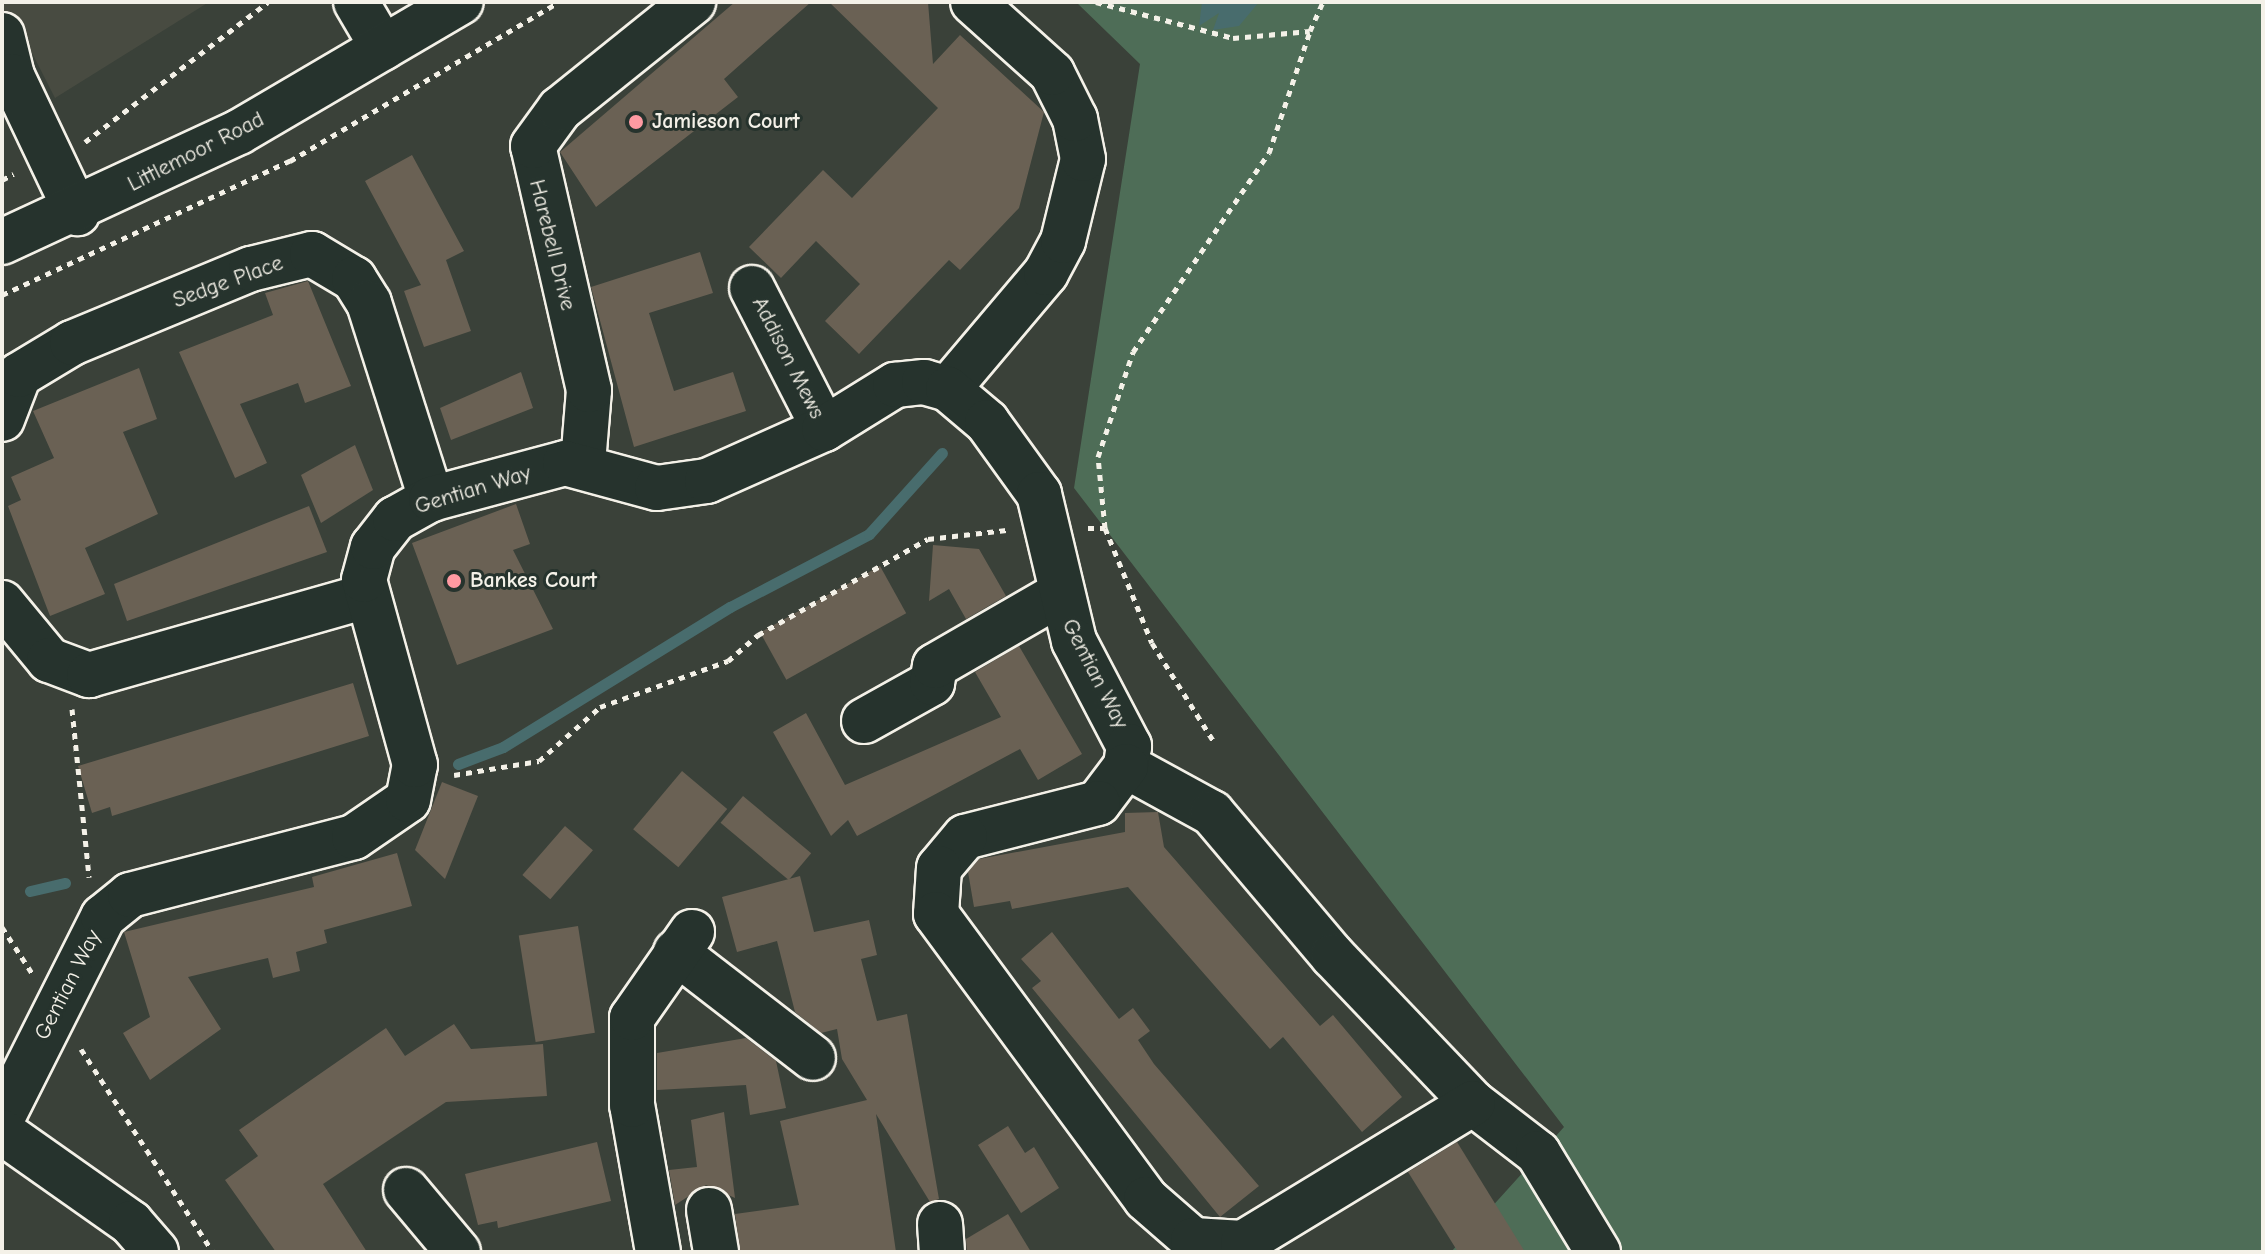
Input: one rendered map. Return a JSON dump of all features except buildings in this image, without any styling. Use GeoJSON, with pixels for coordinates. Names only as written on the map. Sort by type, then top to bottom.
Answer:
{"type":"FeatureCollection","features":[{"type":"Feature","properties":{"kind":"street"},"geometry":{"type":"LineString","coordinates":[[356,2],[383,48]]}},
{"type":"Feature","properties":{"kind":"street","name":"Littlemoor Road"},"geometry":{"type":"LineString","coordinates":[[2,242],[77,213],[239,132],[461,2]]}},
{"type":"Feature","properties":{"kind":"street","name":"Harebell Drive"},"geometry":{"type":"LineString","coordinates":[[583,463],[589,390],[533,146],[560,109],[693,2]]}},
{"type":"Feature","properties":{"kind":"street"},"geometry":{"type":"LineString","coordinates":[[583,463],[657,488],[681,487],[824,429],[895,385],[948,389],[1046,273],[1063,241],[1083,159],[1075,119],[1052,73],[973,2]]}},
{"type":"Feature","properties":{"kind":"street"},"geometry":{"type":"LineString","coordinates":[[2,35],[12,76],[77,213]]}},
{"type":"Feature","properties":{"kind":"street","name":"Sedge Place"},"geometry":{"type":"LineString","coordinates":[[2,419],[19,375],[72,343],[251,269],[312,254],[354,279],[369,303],[431,499]]}},
{"type":"Feature","properties":{"kind":"street","name":"Addison Mews"},"geometry":{"type":"LineString","coordinates":[[752,288],[824,429]]}},
{"type":"Feature","properties":{"kind":"street","name":"Gentian Way"},"geometry":{"type":"LineString","coordinates":[[948,389],[1016,455],[1039,494],[1058,595],[1074,641],[1126,729],[1126,766]]}},
{"type":"Feature","properties":{"kind":"street","name":"Gentian Way"},"geometry":{"type":"LineString","coordinates":[[2,1118],[103,917],[130,895],[354,837],[388,820],[408,800],[417,775],[366,596],[373,547],[395,519],[431,499],[583,463]]}},
{"type":"Feature","properties":{"kind":"street"},"geometry":{"type":"LineString","coordinates":[[864,721],[932,683],[935,666],[1058,595]]}},
{"type":"Feature","properties":{"kind":"street"},"geometry":{"type":"LineString","coordinates":[[2,603],[41,653],[77,673],[124,669],[366,596]]}},
{"type":"Feature","properties":{"kind":"street"},"geometry":{"type":"LineString","coordinates":[[1473,1103],[1243,1243],[1219,1247],[1171,1228],[936,914],[939,868],[965,837],[1084,809],[1126,766],[1212,813],[1333,956],[1473,1103],[1538,1153],[1598,1252]]}},
{"type":"Feature","properties":{"kind":"street"},"geometry":{"type":"LineString","coordinates":[[653,1251],[628,1058],[632,1018],[684,942],[813,1058]]}},
{"type":"Feature","properties":{"kind":"street"},"geometry":{"type":"LineString","coordinates":[[2,1132],[131,1223],[156,1252]]}},
{"type":"Feature","properties":{"kind":"street"},"geometry":{"type":"LineString","coordinates":[[406,1190],[458,1252]]}},
{"type":"Feature","properties":{"kind":"street"},"geometry":{"type":"LineString","coordinates":[[709,1210],[716,1252]]}},
{"type":"Feature","properties":{"kind":"path"},"geometry":{"type":"LineString","coordinates":[[50,157],[106,133],[268,2]]}},
{"type":"Feature","properties":{"kind":"path"},"geometry":{"type":"LineString","coordinates":[[1096,2],[1224,38],[1310,31]]}},
{"type":"Feature","properties":{"kind":"path"},"geometry":{"type":"LineString","coordinates":[[1214,742],[1152,643],[1105,528],[1098,457],[1133,352],[1269,153],[1310,31],[1323,2]]}},
{"type":"Feature","properties":{"kind":"path"},"geometry":{"type":"LineString","coordinates":[[417,775],[475,776],[539,761],[600,707],[728,661],[758,635],[928,539],[1046,527],[1105,528]]}},
{"type":"Feature","properties":{"kind":"path"},"geometry":{"type":"LineString","coordinates":[[77,673],[73,770],[89,829],[90,896],[103,917]]}},
{"type":"Feature","properties":{"kind":"path"},"geometry":{"type":"LineString","coordinates":[[2,927],[213,1252]]}},
{"type":"Feature","properties":{"kind":"shaded area"},"geometry":{"type":"Polygon","coordinates":[[[2,2],[209,2],[55,98],[30,49],[2,61],[2,2]]]}},
{"type":"Feature","properties":{"kind":"green space"},"geometry":{"type":"Polygon","coordinates":[[[1076,2],[2263,2],[2263,1252],[1451,1252],[1564,1127],[1074,488],[1140,64],[1076,2]]]}},
{"type":"Feature","properties":{"kind":"water"},"geometry":{"type":"Polygon","coordinates":[[[1202,2],[1259,2],[1239,26],[1213,30],[1219,13],[1199,26],[1202,2]]]}},
{"type":"Feature","properties":{"kind":"waterway"},"geometry":{"type":"LineString","coordinates":[[458,764],[503,747],[730,607],[869,534],[942,453]]}},
{"type":"Feature","properties":{"kind":"waterway"},"geometry":{"type":"LineString","coordinates":[[30,891],[65,883]]}},
{"type":"Feature","properties":{"kind":"place","name":"Jamieson Court"},"geometry":{"type":"Point","coordinates":[636,122]}},
{"type":"Feature","properties":{"kind":"place","name":"Bankes Court"},"geometry":{"type":"Point","coordinates":[454,581]}}]}
